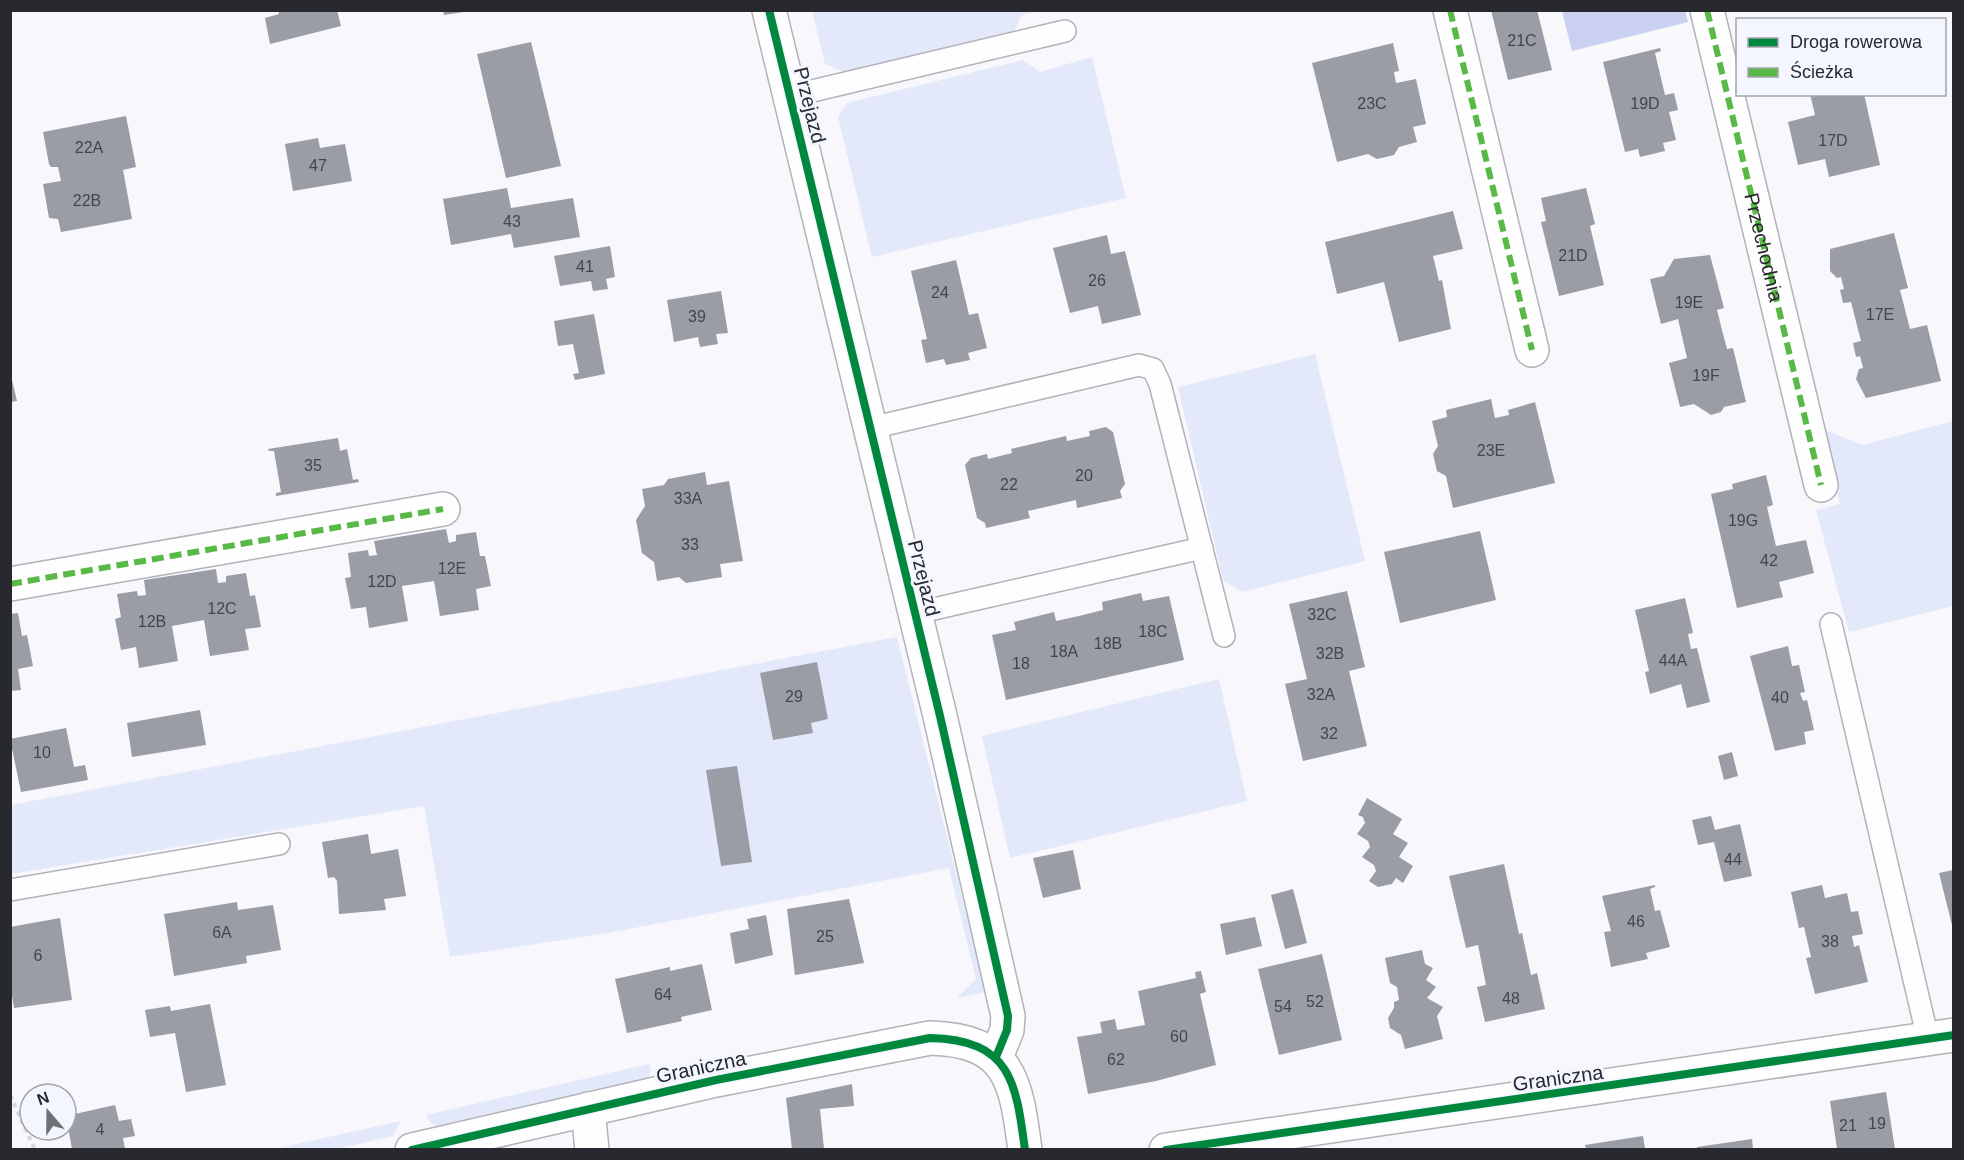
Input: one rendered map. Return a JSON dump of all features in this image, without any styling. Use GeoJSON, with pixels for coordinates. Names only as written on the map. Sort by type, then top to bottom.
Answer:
{"type":"FeatureCollection","features":[{"type":"Feature","properties":{"kind":"street","name":"Przejazd"},"geometry":{"type":"LineString","coordinates":[[769,10],[915,613],[1008,1017],[1007,1030],[996,1057]]}},
{"type":"Feature","properties":{"kind":"street"},"geometry":{"type":"LineString","coordinates":[[1450,10],[1532,350]]}},
{"type":"Feature","properties":{"kind":"street","name":"Przechodnia"},"geometry":{"type":"LineString","coordinates":[[1707,10],[1821,485]]}},
{"type":"Feature","properties":{"kind":"street"},"geometry":{"type":"LineString","coordinates":[[10,584],[443,509]]}},
{"type":"Feature","properties":{"kind":"street","name":"Graniczna"},"geometry":{"type":"LineString","coordinates":[[1166,1149],[1941,1037]]}},
{"type":"Feature","properties":{"kind":"street","name":"Graniczna"},"geometry":{"type":"LineString","coordinates":[[412,1149],[716,1080],[930,1038],[953,1038],[983,1048],[996,1057]]}},
{"type":"Feature","properties":{"kind":"street"},"geometry":{"type":"LineString","coordinates":[[996,1057],[1006,1068],[1017,1092],[1025,1149]]}},
{"type":"Feature","properties":{"kind":"street"},"geometry":{"type":"LineString","coordinates":[[588,1109],[592,1149]]}},
{"type":"Feature","properties":{"kind":"lane"},"geometry":{"type":"LineString","coordinates":[[791,96],[1065,31]]}},
{"type":"Feature","properties":{"kind":"lane"},"geometry":{"type":"LineString","coordinates":[[870,428],[1140,365],[1153,369],[1160,384],[1224,636]]}},
{"type":"Feature","properties":{"kind":"lane"},"geometry":{"type":"LineString","coordinates":[[915,613],[1202,548]]}},
{"type":"Feature","properties":{"kind":"lane"},"geometry":{"type":"LineString","coordinates":[[1831,624],[1941,1037]]}},
{"type":"Feature","properties":{"kind":"lane"},"geometry":{"type":"LineString","coordinates":[[10,890],[279,844]]}},
{"type":"Feature","properties":{"kind":"path"},"geometry":{"type":"LineString","coordinates":[[10,1095],[35,1149]]}},
{"type":"Feature","properties":{"kind":"shaded area"},"geometry":{"type":"Polygon","coordinates":[[[812,10],[1040,11],[1022,15],[1014,31],[844,72],[825,64],[812,10]]]}},
{"type":"Feature","properties":{"kind":"shaded area"},"geometry":{"type":"Polygon","coordinates":[[[1562,11],[1685,11],[1688,22],[1572,51],[1562,11]]]}},
{"type":"Feature","properties":{"kind":"shaded area"},"geometry":{"type":"Polygon","coordinates":[[[1092,57],[1126,198],[872,257],[838,117],[847,103],[1023,60],[1040,72],[1092,57]]]}},
{"type":"Feature","properties":{"kind":"shaded area"},"geometry":{"type":"Polygon","coordinates":[[[1315,354],[1365,561],[1242,592],[1223,580],[1178,387],[1315,354]]]}},
{"type":"Feature","properties":{"kind":"shaded area"},"geometry":{"type":"Polygon","coordinates":[[[1953,421],[1953,606],[1849,632],[1816,510],[1840,504],[1822,429],[1863,445],[1953,421]]]}},
{"type":"Feature","properties":{"kind":"shaded area"},"geometry":{"type":"Polygon","coordinates":[[[897,637],[986,992],[957,998],[976,979],[949,868],[608,933],[450,957],[424,806],[11,874],[11,805],[897,637]]]}},
{"type":"Feature","properties":{"kind":"shaded area"},"geometry":{"type":"Polygon","coordinates":[[[1219,679],[1247,801],[1010,858],[982,736],[1219,679]]]}},
{"type":"Feature","properties":{"kind":"shaded area"},"geometry":{"type":"Polygon","coordinates":[[[649,1064],[651,1071],[648,1078],[436,1126],[430,1123],[426,1115],[649,1064]]]}},
{"type":"Feature","properties":{"kind":"shaded area"},"geometry":{"type":"Polygon","coordinates":[[[401,1121],[393,1136],[337,1149],[275,1149],[401,1121]]]}},
{"type":"Feature","properties":{"kind":"building"},"geometry":{"type":"Polygon","coordinates":[[[278,10],[337,10],[341,26],[270,44],[265,18],[279,14],[278,10]]]}},
{"type":"Feature","properties":{"kind":"building"},"geometry":{"type":"Polygon","coordinates":[[[443,10],[464,10],[464,12],[444,15],[443,10]]]}},
{"type":"Feature","properties":{"kind":"building"},"geometry":{"type":"Polygon","coordinates":[[[1491,10],[1537,10],[1552,70],[1508,80],[1491,10]]]}},
{"type":"Feature","properties":{"kind":"building"},"geometry":{"type":"Polygon","coordinates":[[[531,42],[561,166],[506,178],[477,54],[531,42]]]}},
{"type":"Feature","properties":{"kind":"building"},"geometry":{"type":"Polygon","coordinates":[[[1393,43],[1399,71],[1394,72],[1396,83],[1416,79],[1426,124],[1413,127],[1417,142],[1399,147],[1394,155],[1377,159],[1368,154],[1337,162],[1312,63],[1393,43]]]}},
{"type":"Feature","properties":{"kind":"building"},"geometry":{"type":"Polygon","coordinates":[[[1660,48],[1661,51],[1655,53],[1665,95],[1674,93],[1678,110],[1669,112],[1676,140],[1663,143],[1665,151],[1640,157],[1638,149],[1625,152],[1603,62],[1660,48]]]}},
{"type":"Feature","properties":{"kind":"building"},"geometry":{"type":"Polygon","coordinates":[[[1810,96],[1864,96],[1880,165],[1829,177],[1825,159],[1798,165],[1788,122],[1815,115],[1810,96]]]}},
{"type":"Feature","properties":{"kind":"building"},"geometry":{"type":"Polygon","coordinates":[[[126,116],[136,167],[123,170],[132,219],[61,232],[58,219],[49,218],[43,184],[61,181],[58,167],[51,167],[49,164],[43,132],[126,116]]]}},
{"type":"Feature","properties":{"kind":"building"},"geometry":{"type":"Polygon","coordinates":[[[318,138],[320,148],[345,144],[352,181],[293,191],[285,144],[318,138]]]}},
{"type":"Feature","properties":{"kind":"building"},"geometry":{"type":"Polygon","coordinates":[[[507,188],[511,208],[573,198],[580,237],[514,248],[511,234],[451,245],[443,199],[507,188]]]}},
{"type":"Feature","properties":{"kind":"building"},"geometry":{"type":"Polygon","coordinates":[[[1586,188],[1595,224],[1590,226],[1604,285],[1559,296],[1541,222],[1546,221],[1541,198],[1586,188]]]}},
{"type":"Feature","properties":{"kind":"building"},"geometry":{"type":"Polygon","coordinates":[[[1453,211],[1463,249],[1433,256],[1439,281],[1442,280],[1451,329],[1399,342],[1384,282],[1337,294],[1325,242],[1453,211]]]}},
{"type":"Feature","properties":{"kind":"building"},"geometry":{"type":"Polygon","coordinates":[[[1894,233],[1908,288],[1900,290],[1910,329],[1927,325],[1941,381],[1866,398],[1856,379],[1859,369],[1863,368],[1860,356],[1856,357],[1853,343],[1861,341],[1851,302],[1843,303],[1840,290],[1844,289],[1841,277],[1837,278],[1830,271],[1830,249],[1894,233]]]}},
{"type":"Feature","properties":{"kind":"building"},"geometry":{"type":"Polygon","coordinates":[[[1107,235],[1111,254],[1125,251],[1141,315],[1102,324],[1098,306],[1070,313],[1053,248],[1107,235]]]}},
{"type":"Feature","properties":{"kind":"building"},"geometry":{"type":"Polygon","coordinates":[[[610,246],[615,277],[606,279],[608,289],[593,291],[591,281],[560,286],[554,256],[610,246]]]}},
{"type":"Feature","properties":{"kind":"building"},"geometry":{"type":"Polygon","coordinates":[[[1710,255],[1724,308],[1717,310],[1727,349],[1733,348],[1746,402],[1724,407],[1721,412],[1711,415],[1694,404],[1680,407],[1669,363],[1687,358],[1678,319],[1661,324],[1650,279],[1664,276],[1674,259],[1710,255]]]}},
{"type":"Feature","properties":{"kind":"building"},"geometry":{"type":"Polygon","coordinates":[[[956,260],[969,315],[978,313],[987,348],[968,353],[970,360],[946,365],[944,359],[926,363],[921,340],[927,339],[911,271],[956,260]]]}},
{"type":"Feature","properties":{"kind":"building"},"geometry":{"type":"Polygon","coordinates":[[[721,291],[728,333],[716,334],[718,344],[700,347],[698,337],[674,342],[667,300],[721,291]]]}},
{"type":"Feature","properties":{"kind":"building"},"geometry":{"type":"Polygon","coordinates":[[[594,314],[605,374],[575,380],[573,374],[579,373],[573,344],[558,346],[554,321],[594,314]]]}},
{"type":"Feature","properties":{"kind":"building"},"geometry":{"type":"Polygon","coordinates":[[[10,372],[17,401],[10,402],[10,372]]]}},
{"type":"Feature","properties":{"kind":"building"},"geometry":{"type":"Polygon","coordinates":[[[1491,399],[1495,418],[1509,415],[1508,410],[1535,402],[1555,483],[1453,508],[1446,476],[1437,471],[1433,454],[1438,446],[1432,421],[1447,417],[1446,410],[1491,399]]]}},
{"type":"Feature","properties":{"kind":"building"},"geometry":{"type":"Polygon","coordinates":[[[1106,427],[1113,432],[1125,484],[1120,491],[1122,498],[1077,508],[1076,500],[1028,511],[1030,518],[986,528],[985,523],[977,518],[965,465],[971,458],[987,454],[988,459],[1012,453],[1011,449],[1066,436],[1067,441],[1090,436],[1089,431],[1106,427]]]}},
{"type":"Feature","properties":{"kind":"building"},"geometry":{"type":"Polygon","coordinates":[[[338,438],[340,451],[347,449],[353,480],[358,479],[359,482],[276,496],[276,493],[281,492],[274,451],[268,449],[338,438]]]}},
{"type":"Feature","properties":{"kind":"building"},"geometry":{"type":"Polygon","coordinates":[[[705,472],[707,485],[729,481],[743,561],[720,564],[722,577],[686,583],[679,577],[657,581],[654,562],[642,553],[636,520],[645,506],[642,489],[664,485],[668,479],[705,472]]]}},
{"type":"Feature","properties":{"kind":"building"},"geometry":{"type":"Polygon","coordinates":[[[1766,475],[1773,505],[1767,507],[1776,546],[1806,540],[1814,573],[1779,582],[1783,597],[1737,608],[1711,494],[1733,489],[1732,484],[1766,475]]]}},
{"type":"Feature","properties":{"kind":"building"},"geometry":{"type":"Polygon","coordinates":[[[446,529],[449,543],[456,541],[456,535],[476,532],[480,556],[485,556],[491,586],[476,589],[479,610],[440,616],[434,581],[402,586],[408,621],[369,628],[366,607],[351,609],[345,578],[351,577],[348,553],[368,550],[369,556],[377,555],[374,541],[446,529]]]}},
{"type":"Feature","properties":{"kind":"building"},"geometry":{"type":"Polygon","coordinates":[[[1480,531],[1496,600],[1400,623],[1384,552],[1480,531]]]}},
{"type":"Feature","properties":{"kind":"building"},"geometry":{"type":"Polygon","coordinates":[[[216,569],[218,583],[226,582],[226,576],[246,573],[250,596],[255,595],[261,627],[245,629],[249,650],[210,656],[204,620],[172,626],[178,661],[139,668],[136,647],[121,650],[115,619],[121,617],[117,594],[137,591],[138,596],[146,595],[144,580],[216,569]]]}},
{"type":"Feature","properties":{"kind":"building"},"geometry":{"type":"Polygon","coordinates":[[[1347,591],[1365,667],[1349,671],[1367,746],[1303,761],[1285,684],[1307,679],[1289,604],[1347,591]]]}},
{"type":"Feature","properties":{"kind":"building"},"geometry":{"type":"Polygon","coordinates":[[[1141,593],[1143,601],[1169,596],[1184,660],[1006,700],[992,635],[1016,630],[1014,622],[1054,612],[1056,621],[1079,616],[1103,610],[1102,602],[1141,593]]]}},
{"type":"Feature","properties":{"kind":"building"},"geometry":{"type":"Polygon","coordinates":[[[1685,598],[1693,633],[1688,634],[1691,649],[1697,648],[1710,702],[1687,708],[1681,684],[1650,694],[1645,672],[1649,671],[1635,610],[1685,598]]]}},
{"type":"Feature","properties":{"kind":"building"},"geometry":{"type":"Polygon","coordinates":[[[18,613],[22,636],[27,635],[33,666],[18,669],[21,690],[10,691],[10,614],[18,613]]]}},
{"type":"Feature","properties":{"kind":"building"},"geometry":{"type":"Polygon","coordinates":[[[1788,646],[1792,666],[1799,665],[1805,692],[1800,693],[1803,701],[1807,700],[1814,730],[1804,732],[1806,744],[1775,751],[1750,656],[1788,646]]]}},
{"type":"Feature","properties":{"kind":"building"},"geometry":{"type":"Polygon","coordinates":[[[817,662],[828,719],[811,723],[813,733],[773,740],[760,673],[817,662]]]}},
{"type":"Feature","properties":{"kind":"building"},"geometry":{"type":"Polygon","coordinates":[[[200,710],[206,745],[132,757],[127,723],[200,710]]]}},
{"type":"Feature","properties":{"kind":"building"},"geometry":{"type":"Polygon","coordinates":[[[66,728],[74,767],[85,765],[88,780],[21,792],[10,739],[66,728]]]}},
{"type":"Feature","properties":{"kind":"building"},"geometry":{"type":"Polygon","coordinates":[[[1732,752],[1738,776],[1724,780],[1718,756],[1732,752]]]}},
{"type":"Feature","properties":{"kind":"building"},"geometry":{"type":"Polygon","coordinates":[[[737,766],[752,862],[721,866],[706,770],[737,766]]]}},
{"type":"Feature","properties":{"kind":"building"},"geometry":{"type":"Polygon","coordinates":[[[1367,798],[1402,819],[1393,834],[1408,843],[1399,857],[1413,866],[1403,883],[1396,878],[1392,884],[1378,887],[1369,881],[1376,871],[1374,865],[1362,857],[1370,847],[1368,841],[1357,834],[1365,823],[1363,817],[1358,815],[1367,798]]]}},
{"type":"Feature","properties":{"kind":"building"},"geometry":{"type":"Polygon","coordinates":[[[1711,816],[1715,830],[1740,824],[1752,876],[1724,882],[1714,842],[1698,845],[1692,820],[1711,816]]]}},
{"type":"Feature","properties":{"kind":"building"},"geometry":{"type":"Polygon","coordinates":[[[368,834],[371,854],[398,849],[406,896],[384,899],[386,910],[339,914],[337,881],[334,877],[328,878],[322,842],[368,834]]]}},
{"type":"Feature","properties":{"kind":"building"},"geometry":{"type":"Polygon","coordinates":[[[1073,850],[1081,889],[1043,898],[1033,858],[1073,850]]]}},
{"type":"Feature","properties":{"kind":"building"},"geometry":{"type":"Polygon","coordinates":[[[1504,864],[1519,934],[1522,933],[1531,975],[1537,973],[1545,1009],[1485,1022],[1477,987],[1486,985],[1478,945],[1466,948],[1449,876],[1504,864]]]}},
{"type":"Feature","properties":{"kind":"building"},"geometry":{"type":"Polygon","coordinates":[[[1953,870],[1953,929],[1939,873],[1953,870]]]}},
{"type":"Feature","properties":{"kind":"building"},"geometry":{"type":"Polygon","coordinates":[[[1655,885],[1650,889],[1655,911],[1660,910],[1670,947],[1646,953],[1648,959],[1611,967],[1604,932],[1611,931],[1602,896],[1655,885]]]}},
{"type":"Feature","properties":{"kind":"building"},"geometry":{"type":"Polygon","coordinates":[[[1822,885],[1825,898],[1847,893],[1851,912],[1858,911],[1863,934],[1852,936],[1854,947],[1859,945],[1868,982],[1815,994],[1806,958],[1811,957],[1804,927],[1799,928],[1791,892],[1822,885]]]}},
{"type":"Feature","properties":{"kind":"building"},"geometry":{"type":"Polygon","coordinates":[[[1293,889],[1307,943],[1285,949],[1271,895],[1293,889]]]}},
{"type":"Feature","properties":{"kind":"building"},"geometry":{"type":"Polygon","coordinates":[[[849,899],[864,963],[795,975],[787,909],[849,899]]]}},
{"type":"Feature","properties":{"kind":"building"},"geometry":{"type":"Polygon","coordinates":[[[237,902],[238,910],[273,905],[281,950],[246,956],[247,963],[174,976],[164,914],[237,902]]]}},
{"type":"Feature","properties":{"kind":"building"},"geometry":{"type":"Polygon","coordinates":[[[766,915],[773,955],[735,964],[730,933],[749,929],[747,919],[766,915]]]}},
{"type":"Feature","properties":{"kind":"building"},"geometry":{"type":"Polygon","coordinates":[[[1255,917],[1262,946],[1226,955],[1220,924],[1255,917]]]}},
{"type":"Feature","properties":{"kind":"building"},"geometry":{"type":"Polygon","coordinates":[[[60,918],[72,1000],[14,1008],[10,983],[10,927],[60,918]]]}},
{"type":"Feature","properties":{"kind":"building"},"geometry":{"type":"Polygon","coordinates":[[[1422,950],[1425,964],[1433,968],[1426,980],[1436,987],[1427,998],[1443,1007],[1437,1016],[1443,1039],[1405,1049],[1401,1035],[1390,1028],[1388,1018],[1394,1008],[1394,1002],[1399,1000],[1397,987],[1390,983],[1385,958],[1422,950]]]}},
{"type":"Feature","properties":{"kind":"building"},"geometry":{"type":"Polygon","coordinates":[[[1322,954],[1342,1040],[1279,1055],[1258,969],[1322,954]]]}},
{"type":"Feature","properties":{"kind":"building"},"geometry":{"type":"Polygon","coordinates":[[[702,964],[712,1010],[681,1017],[682,1021],[627,1033],[615,979],[670,967],[670,971],[702,964]]]}},
{"type":"Feature","properties":{"kind":"building"},"geometry":{"type":"Polygon","coordinates":[[[1201,971],[1206,992],[1200,994],[1216,1065],[1156,1081],[1088,1094],[1077,1037],[1102,1033],[1100,1022],[1115,1019],[1117,1030],[1145,1025],[1138,991],[1196,978],[1195,972],[1201,971]]]}},
{"type":"Feature","properties":{"kind":"building"},"geometry":{"type":"Polygon","coordinates":[[[210,1004],[226,1085],[186,1092],[175,1033],[150,1037],[145,1010],[170,1006],[171,1011],[210,1004]]]}},
{"type":"Feature","properties":{"kind":"building"},"geometry":{"type":"Polygon","coordinates":[[[852,1084],[854,1106],[820,1109],[824,1149],[792,1149],[786,1098],[852,1084]]]}},
{"type":"Feature","properties":{"kind":"building"},"geometry":{"type":"Polygon","coordinates":[[[1886,1092],[1895,1149],[1837,1149],[1830,1101],[1886,1092]]]}},
{"type":"Feature","properties":{"kind":"building"},"geometry":{"type":"Polygon","coordinates":[[[115,1105],[119,1121],[131,1119],[135,1136],[123,1138],[125,1149],[72,1149],[71,1142],[78,1142],[78,1113],[115,1105]]]}},
{"type":"Feature","properties":{"kind":"building"},"geometry":{"type":"Polygon","coordinates":[[[1643,1136],[1645,1149],[1586,1149],[1585,1145],[1643,1136]]]}},
{"type":"Feature","properties":{"kind":"building"},"geometry":{"type":"Polygon","coordinates":[[[1752,1139],[1753,1149],[1697,1149],[1697,1147],[1752,1139]]]}},
{"type":"Feature","properties":{"kind":"marked path"},"geometry":{"type":"LineString","coordinates":[[1450,10],[1532,350]]}},
{"type":"Feature","properties":{"kind":"marked path"},"geometry":{"type":"LineString","coordinates":[[1707,10],[1821,485]]}},
{"type":"Feature","properties":{"kind":"marked path"},"geometry":{"type":"LineString","coordinates":[[10,584],[443,509]]}},
{"type":"Feature","properties":{"kind":"cycle path"},"geometry":{"type":"LineString","coordinates":[[769,10],[940,716],[1008,1016],[1007,1030],[996,1057]]}},
{"type":"Feature","properties":{"kind":"cycle path"},"geometry":{"type":"LineString","coordinates":[[1166,1150],[1954,1035]]}},
{"type":"Feature","properties":{"kind":"cycle path"},"geometry":{"type":"LineString","coordinates":[[412,1150],[716,1080],[930,1038],[957,1041],[978,1047],[993,1056],[1004,1069],[1012,1085],[1018,1104],[1025,1150]]}}]}
